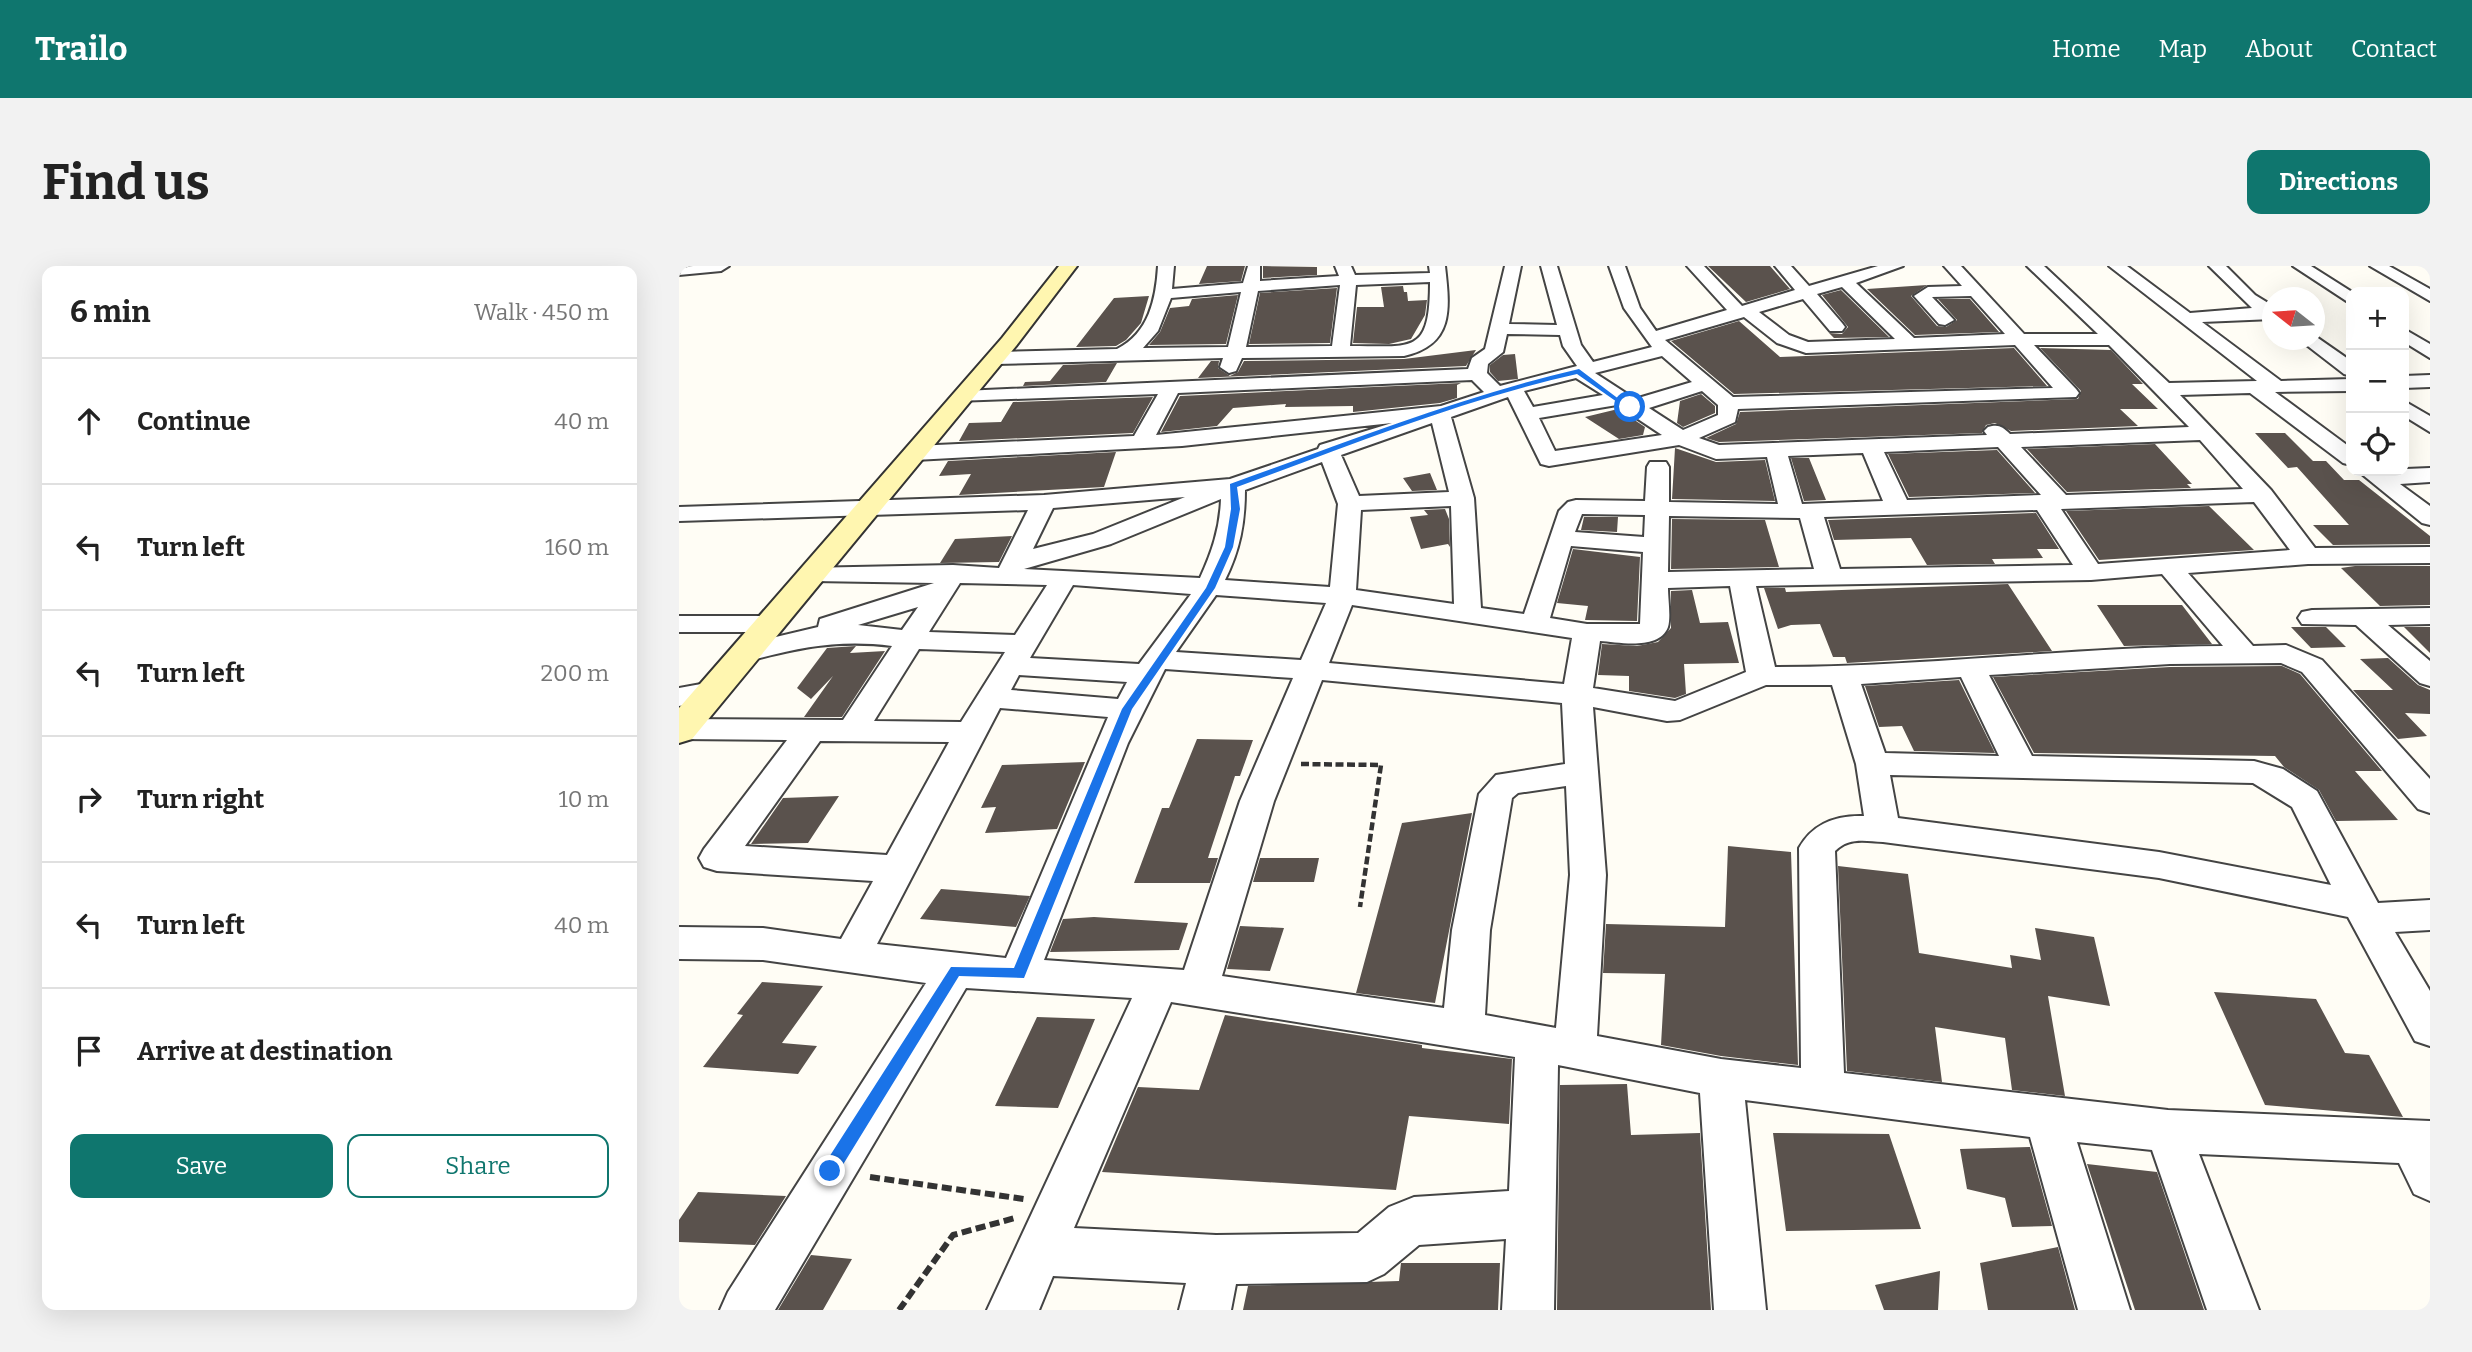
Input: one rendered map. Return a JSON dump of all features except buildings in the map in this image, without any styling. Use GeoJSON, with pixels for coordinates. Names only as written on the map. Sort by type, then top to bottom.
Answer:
{"type":"FeatureCollection","features":[{"type":"Feature","properties":{"kind":"street"},"geometry":{"type":"LineString","coordinates":[[686,270],[720,266]]}},
{"type":"Feature","properties":{"kind":"street"},"geometry":{"type":"LineString","coordinates":[[775,633],[813,573],[996,358],[1067,266]]}},
{"type":"Feature","properties":{"kind":"street"},"geometry":{"type":"LineString","coordinates":[[1069,392],[1087,370],[1126,352],[1152,329],[1166,294],[1166,266]]}},
{"type":"Feature","properties":{"kind":"street"},"geometry":{"type":"LineString","coordinates":[[1201,407],[1237,350],[1255,266]]}},
{"type":"Feature","properties":{"kind":"street"},"geometry":{"type":"LineString","coordinates":[[1477,374],[1479,362],[1494,352],[1513,266]]}},
{"type":"Feature","properties":{"kind":"street"},"geometry":{"type":"LineString","coordinates":[[1549,266],[1575,354],[1584,370],[1624,403],[1681,438],[1716,452],[2205,433]]}},
{"type":"Feature","properties":{"kind":"street"},"geometry":{"type":"LineString","coordinates":[[1617,266],[1632,308],[1658,344],[1728,403],[2070,393],[1952,266]]}},
{"type":"Feature","properties":{"kind":"street"},"geometry":{"type":"LineString","coordinates":[[1696,266],[1743,312],[1797,347],[2019,339],[2116,340]]}},
{"type":"Feature","properties":{"kind":"street"},"geometry":{"type":"LineString","coordinates":[[1783,266],[1836,327]]}},
{"type":"Feature","properties":{"kind":"street"},"geometry":{"type":"LineString","coordinates":[[680,730],[744,653],[775,633],[947,582],[1011,569],[1102,538],[1328,450],[1504,391],[1584,370],[1743,312],[1845,281],[1867,270],[1895,266]]}},
{"type":"Feature","properties":{"kind":"street"},"geometry":{"type":"LineString","coordinates":[[2035,266],[2116,340],[2164,389],[2263,495],[2308,556]]}},
{"type":"Feature","properties":{"kind":"street"},"geometry":{"type":"LineString","coordinates":[[2117,266],[2276,386]]}},
{"type":"Feature","properties":{"kind":"street"},"geometry":{"type":"LineString","coordinates":[[2217,266],[2242,293],[2262,307]]}},
{"type":"Feature","properties":{"kind":"street"},"geometry":{"type":"LineString","coordinates":[[2301,266],[2346,296]]}},
{"type":"Feature","properties":{"kind":"street"},"geometry":{"type":"LineString","coordinates":[[2378,266],[2430,296]]}},
{"type":"Feature","properties":{"kind":"street"},"geometry":{"type":"LineString","coordinates":[[996,358],[1126,352],[1404,349],[1430,340],[1434,333],[1438,272],[1346,273],[1250,288],[1166,294]]}},
{"type":"Feature","properties":{"kind":"street"},"geometry":{"type":"LineString","coordinates":[[1340,351],[1346,273]]}},
{"type":"Feature","properties":{"kind":"street"},"geometry":{"type":"LineString","coordinates":[[1845,281],[1909,343]]}},
{"type":"Feature","properties":{"kind":"street"},"geometry":{"type":"LineString","coordinates":[[1959,319],[1922,296],[1928,292],[1974,290]]}},
{"type":"Feature","properties":{"kind":"street"},"geometry":{"type":"LineString","coordinates":[[2185,318],[2262,314]]}},
{"type":"Feature","properties":{"kind":"street"},"geometry":{"type":"LineString","coordinates":[[1889,323],[2000,318]]}},
{"type":"Feature","properties":{"kind":"street"},"geometry":{"type":"LineString","coordinates":[[1500,329],[1568,330]]}},
{"type":"Feature","properties":{"kind":"street"},"geometry":{"type":"LineString","coordinates":[[2204,332],[2262,330]]}},
{"type":"Feature","properties":{"kind":"street"},"geometry":{"type":"LineString","coordinates":[[2409,337],[2430,352]]}},
{"type":"Feature","properties":{"kind":"street"},"geometry":{"type":"LineString","coordinates":[[2323,350],[2346,366]]}},
{"type":"Feature","properties":{"kind":"street"},"geometry":{"type":"LineString","coordinates":[[2022,372],[2050,372]]}},
{"type":"Feature","properties":{"kind":"street"},"geometry":{"type":"LineString","coordinates":[[963,397],[1477,374],[1504,391],[1528,414],[1544,455],[1549,460],[1681,438],[1728,418],[1728,403]]}},
{"type":"Feature","properties":{"kind":"street"},"geometry":{"type":"LineString","coordinates":[[1528,414],[1624,403],[1708,386],[1816,381]]}},
{"type":"Feature","properties":{"kind":"street"},"geometry":{"type":"LineString","coordinates":[[2409,382],[2430,381]]}},
{"type":"Feature","properties":{"kind":"street"},"geometry":{"type":"LineString","coordinates":[[1271,429],[1274,383]]}},
{"type":"Feature","properties":{"kind":"street"},"geometry":{"type":"LineString","coordinates":[[2164,389],[2346,384]]}},
{"type":"Feature","properties":{"kind":"street"},"geometry":{"type":"LineString","coordinates":[[1142,441],[1172,386]]}},
{"type":"Feature","properties":{"kind":"street"},"geometry":{"type":"LineString","coordinates":[[2253,386],[2346,454]]}},
{"type":"Feature","properties":{"kind":"street"},"geometry":{"type":"LineString","coordinates":[[1958,396],[2006,441],[2052,502],[2091,572]]}},
{"type":"Feature","properties":{"kind":"street"},"geometry":{"type":"LineString","coordinates":[[2409,410],[2430,425]]}},
{"type":"Feature","properties":{"kind":"street"},"geometry":{"type":"LineString","coordinates":[[915,453],[1182,439],[1443,413]]}},
{"type":"Feature","properties":{"kind":"street"},"geometry":{"type":"LineString","coordinates":[[1443,413],[1462,498],[1468,612]]}},
{"type":"Feature","properties":{"kind":"street"},"geometry":{"type":"LineString","coordinates":[[1169,493],[1182,439]]}},
{"type":"Feature","properties":{"kind":"street"},"geometry":{"type":"LineString","coordinates":[[1871,447],[1898,508]]}},
{"type":"Feature","properties":{"kind":"street"},"geometry":{"type":"LineString","coordinates":[[1013,1310],[1061,1205],[1178,987],[1342,596],[1350,504],[1328,450]]}},
{"type":"Feature","properties":{"kind":"street"},"geometry":{"type":"LineString","coordinates":[[1776,450],[1829,577]]}},
{"type":"Feature","properties":{"kind":"street"},"geometry":{"type":"LineString","coordinates":[[1011,569],[1065,577],[1342,596],[1468,612],[1587,632],[1633,636],[1649,633],[1654,627],[1658,467]]}},
{"type":"Feature","properties":{"kind":"street"},"geometry":{"type":"LineString","coordinates":[[2409,475],[2430,475]]}},
{"type":"Feature","properties":{"kind":"street"},"geometry":{"type":"LineString","coordinates":[[2377,476],[2430,518]]}},
{"type":"Feature","properties":{"kind":"street"},"geometry":{"type":"LineString","coordinates":[[679,514],[1044,502],[1233,486]]}},
{"type":"Feature","properties":{"kind":"street"},"geometry":{"type":"LineString","coordinates":[[1019,974],[1127,709],[1210,588],[1229,547],[1235,509],[1233,486]]}},
{"type":"Feature","properties":{"kind":"street"},"geometry":{"type":"LineString","coordinates":[[1535,624],[1567,516],[1576,507],[1801,511],[2263,495]]}},
{"type":"Feature","properties":{"kind":"street"},"geometry":{"type":"LineString","coordinates":[[1350,504],[1462,498]]}},
{"type":"Feature","properties":{"kind":"street"},"geometry":{"type":"LineString","coordinates":[[1011,569],[1044,502]]}},
{"type":"Feature","properties":{"kind":"street"},"geometry":{"type":"LineString","coordinates":[[1562,538],[1654,545]]}},
{"type":"Feature","properties":{"kind":"street"},"geometry":{"type":"LineString","coordinates":[[1654,580],[2091,572],[2308,556],[2430,555]]}},
{"type":"Feature","properties":{"kind":"street"},"geometry":{"type":"LineString","coordinates":[[2170,568],[2245,654]]}},
{"type":"Feature","properties":{"kind":"street"},"geometry":{"type":"LineString","coordinates":[[813,573],[947,582]]}},
{"type":"Feature","properties":{"kind":"street"},"geometry":{"type":"LineString","coordinates":[[851,957],[970,732],[1065,577]]}},
{"type":"Feature","properties":{"kind":"street"},"geometry":{"type":"LineString","coordinates":[[1741,578],[1762,676]]}},
{"type":"Feature","properties":{"kind":"street"},"geometry":{"type":"LineString","coordinates":[[853,730],[947,582]]}},
{"type":"Feature","properties":{"kind":"street"},"geometry":{"type":"LineString","coordinates":[[2312,618],[2430,616]]}},
{"type":"Feature","properties":{"kind":"street"},"geometry":{"type":"LineString","coordinates":[[2364,618],[2430,677]]}},
{"type":"Feature","properties":{"kind":"street"},"geometry":{"type":"LineString","coordinates":[[679,624],[775,633],[854,633],[1016,655],[1154,667],[1312,670],[1577,695],[1646,709],[1680,710],[1762,676],[1843,676],[1970,667],[2286,654],[2312,666],[2430,801]]}},
{"type":"Feature","properties":{"kind":"street"},"geometry":{"type":"LineString","coordinates":[[1528,1310],[1530,1214],[1556,1047],[1588,875],[1577,695],[1587,632]]}},
{"type":"Feature","properties":{"kind":"street"},"geometry":{"type":"LineString","coordinates":[[1970,667],[2021,768]]}},
{"type":"Feature","properties":{"kind":"street"},"geometry":{"type":"LineString","coordinates":[[1843,676],[1872,764],[1883,829]]}},
{"type":"Feature","properties":{"kind":"street"},"geometry":{"type":"LineString","coordinates":[[679,697],[712,691]]}},
{"type":"Feature","properties":{"kind":"street"},"geometry":{"type":"LineString","coordinates":[[991,698],[1127,709]]}},
{"type":"Feature","properties":{"kind":"street"},"geometry":{"type":"LineString","coordinates":[[680,730],[970,732]]}},
{"type":"Feature","properties":{"kind":"street"},"geometry":{"type":"LineString","coordinates":[[811,730],[717,858],[897,869]]}},
{"type":"Feature","properties":{"kind":"street"},"geometry":{"type":"LineString","coordinates":[[1872,764],[2254,772],[2271,777],[2305,799],[2364,912],[2430,1028]]}},
{"type":"Feature","properties":{"kind":"street"},"geometry":{"type":"LineString","coordinates":[[1463,1029],[1471,930],[1496,794],[1508,783],[1582,773]]}},
{"type":"Feature","properties":{"kind":"street"},"geometry":{"type":"LineString","coordinates":[[1823,1092],[1817,848],[1826,835],[1842,828],[1883,829],[2159,865],[2364,912],[2430,915]]}},
{"type":"Feature","properties":{"kind":"street"},"geometry":{"type":"LineString","coordinates":[[679,943],[763,944],[955,971],[1178,987],[1463,1029],[1721,1077],[1823,1092],[2047,1118],[2424,1155]]}},
{"type":"Feature","properties":{"kind":"street"},"geometry":{"type":"LineString","coordinates":[[746,1310],[955,971]]}},
{"type":"Feature","properties":{"kind":"street"},"geometry":{"type":"LineString","coordinates":[[1721,1077],[1740,1310]]}},
{"type":"Feature","properties":{"kind":"street"},"geometry":{"type":"LineString","coordinates":[[2047,1118],[2105,1310]]}},
{"type":"Feature","properties":{"kind":"street"},"geometry":{"type":"LineString","coordinates":[[2168,1130],[2233,1310]]}},
{"type":"Feature","properties":{"kind":"street"},"geometry":{"type":"LineString","coordinates":[[1039,1251],[1216,1260],[1367,1257],[1406,1224],[1530,1214]]}},
{"type":"Feature","properties":{"kind":"street"},"geometry":{"type":"LineString","coordinates":[[1205,1310],[1216,1260]]}},
{"type":"Feature","properties":{"kind":"path"},"geometry":{"type":"LineString","coordinates":[[1272,763],[1381,765],[1360,907]]}},
{"type":"Feature","properties":{"kind":"path"},"geometry":{"type":"LineString","coordinates":[[830,1171],[1061,1205]]}},
{"type":"Feature","properties":{"kind":"path"},"geometry":{"type":"LineString","coordinates":[[899,1310],[953,1235],[1061,1205]]}},
{"type":"Feature","properties":{"kind":"route"},"geometry":{"type":"LineString","coordinates":[[830,1171],[955,971],[1019,974],[1127,709],[1158,660],[1210,588],[1229,547],[1235,509],[1233,486],[1439,412],[1533,382],[1579,371],[1630,407]]}}]}
